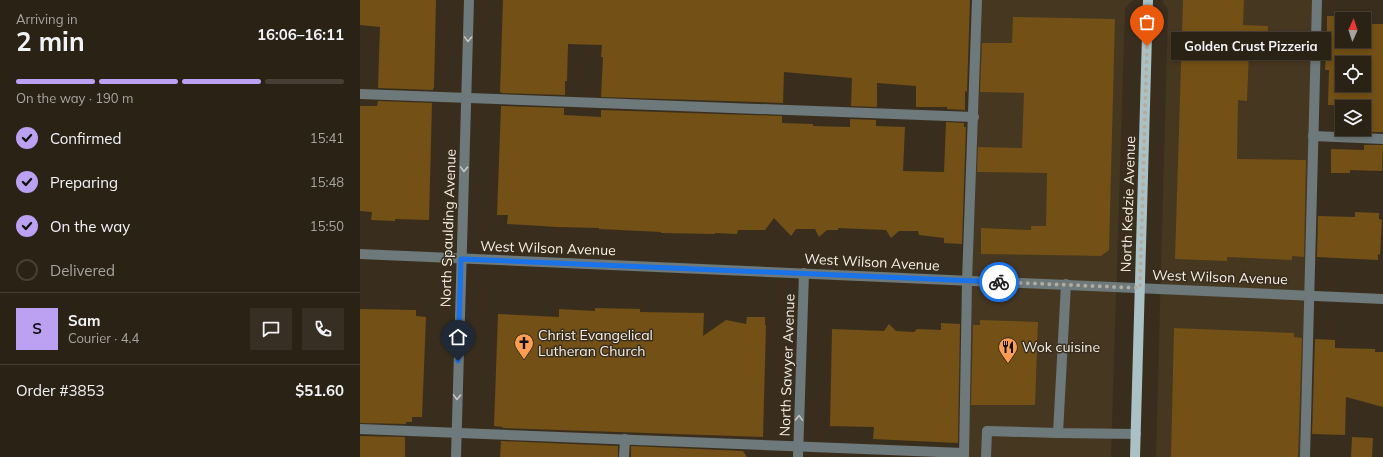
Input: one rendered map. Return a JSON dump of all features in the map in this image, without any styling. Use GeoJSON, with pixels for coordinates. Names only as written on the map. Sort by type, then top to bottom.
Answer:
{"type":"FeatureCollection","features":[{"type":"Feature","properties":{"kind":"main road","name":"North Kedzie Avenue"},"geometry":{"type":"LineString","coordinates":[[1135,457],[1148,0]]}},
{"type":"Feature","properties":{"kind":"street","name":"North Spaulding Avenue"},"geometry":{"type":"LineString","coordinates":[[456,457],[469,0]]}},
{"type":"Feature","properties":{"kind":"street"},"geometry":{"type":"LineString","coordinates":[[360,429],[625,440],[798,452],[964,455],[967,281],[977,0]]}},
{"type":"Feature","properties":{"kind":"street"},"geometry":{"type":"LineString","coordinates":[[1305,457],[1317,0]]}},
{"type":"Feature","properties":{"kind":"street"},"geometry":{"type":"LineString","coordinates":[[360,94],[974,117]]}},
{"type":"Feature","properties":{"kind":"street"},"geometry":{"type":"LineString","coordinates":[[1313,136],[1383,139]]}},
{"type":"Feature","properties":{"kind":"street","name":"West Wilson Avenue"},"geometry":{"type":"LineString","coordinates":[[360,254],[1383,298]]}},
{"type":"Feature","properties":{"kind":"street","name":"North Sawyer Avenue"},"geometry":{"type":"LineString","coordinates":[[798,452],[804,273]]}},
{"type":"Feature","properties":{"kind":"street"},"geometry":{"type":"LineString","coordinates":[[1058,433],[1066,284]]}},
{"type":"Feature","properties":{"kind":"street"},"geometry":{"type":"LineString","coordinates":[[986,457],[987,431],[1136,434]]}},
{"type":"Feature","properties":{"kind":"street"},"geometry":{"type":"LineString","coordinates":[[624,457],[625,440]]}},
{"type":"Feature","properties":{"kind":"shaded area"},"geometry":{"type":"Polygon","coordinates":[[[977,0],[1133,0],[1125,8],[1111,457],[967,457],[977,0]]]}},
{"type":"Feature","properties":{"kind":"shaded area"},"geometry":{"type":"Polygon","coordinates":[[[1163,0],[1317,0],[1302,457],[1156,457],[1168,9],[1163,3],[1163,0]]]}},
{"type":"Feature","properties":{"kind":"building"},"geometry":{"type":"Polygon","coordinates":[[[360,0],[436,0],[433,90],[378,88],[380,27],[360,25],[360,0]]]}},
{"type":"Feature","properties":{"kind":"building"},"geometry":{"type":"Polygon","coordinates":[[[503,0],[970,0],[965,110],[947,109],[947,107],[916,107],[916,86],[877,83],[877,107],[851,106],[852,78],[784,72],[783,103],[601,97],[603,57],[601,57],[602,45],[568,44],[565,95],[502,93],[500,92],[503,0]]]}},
{"type":"Feature","properties":{"kind":"building"},"geometry":{"type":"Polygon","coordinates":[[[1183,0],[1244,0],[1243,25],[1268,26],[1267,52],[1249,51],[1247,101],[1238,100],[1237,159],[1306,160],[1304,257],[1292,256],[1292,260],[1227,257],[1227,261],[1175,259],[1183,0]]]}},
{"type":"Feature","properties":{"kind":"building"},"geometry":{"type":"Polygon","coordinates":[[[1327,16],[1335,16],[1335,48],[1371,48],[1371,24],[1383,24],[1383,132],[1371,132],[1371,100],[1335,100],[1335,105],[1328,105],[1329,70],[1325,70],[1327,16]]]}},
{"type":"Feature","properties":{"kind":"building"},"geometry":{"type":"Polygon","coordinates":[[[1013,17],[1115,19],[1109,250],[1101,256],[981,254],[981,228],[1031,230],[1031,226],[1046,226],[1047,173],[977,172],[978,147],[1022,148],[1024,93],[980,92],[982,43],[1012,43],[1013,17]]]}},
{"type":"Feature","properties":{"kind":"building"},"geometry":{"type":"Polygon","coordinates":[[[378,101],[432,103],[429,220],[371,220],[372,212],[360,211],[360,106],[377,106],[378,101]]]}},
{"type":"Feature","properties":{"kind":"building"},"geometry":{"type":"Polygon","coordinates":[[[501,106],[564,108],[564,115],[601,117],[601,110],[782,116],[782,123],[813,124],[813,126],[850,127],[850,119],[876,120],[876,126],[905,127],[903,171],[944,172],[946,122],[964,123],[964,127],[966,127],[962,244],[944,243],[944,238],[919,235],[918,231],[899,231],[891,238],[886,230],[838,228],[838,230],[827,230],[819,237],[815,229],[796,229],[791,236],[774,218],[765,230],[738,230],[737,234],[661,233],[599,228],[507,224],[508,215],[497,215],[501,106]]]}},
{"type":"Feature","properties":{"kind":"building"},"geometry":{"type":"Polygon","coordinates":[[[1364,145],[1383,145],[1382,171],[1350,170],[1350,173],[1331,173],[1331,149],[1364,150],[1364,145]]]}},
{"type":"Feature","properties":{"kind":"building"},"geometry":{"type":"Polygon","coordinates":[[[1355,212],[1379,213],[1379,219],[1382,220],[1380,255],[1378,254],[1378,260],[1317,257],[1318,216],[1355,217],[1355,212]]]}},
{"type":"Feature","properties":{"kind":"building"},"geometry":{"type":"Polygon","coordinates":[[[595,308],[640,309],[640,312],[704,313],[703,336],[726,320],[746,324],[747,317],[765,317],[763,437],[502,428],[503,427],[494,426],[498,314],[559,317],[559,309],[595,311],[595,308]]]}},
{"type":"Feature","properties":{"kind":"building"},"geometry":{"type":"Polygon","coordinates":[[[360,309],[416,310],[416,316],[426,317],[422,417],[412,417],[412,422],[406,422],[406,424],[360,423],[360,309]]]}},
{"type":"Feature","properties":{"kind":"building","name":"Wok cuisine"},"geometry":{"type":"Polygon","coordinates":[[[980,320],[1038,322],[1035,405],[971,405],[973,325],[980,325],[980,320]]]}},
{"type":"Feature","properties":{"kind":"building"},"geometry":{"type":"Polygon","coordinates":[[[941,323],[960,324],[958,443],[873,439],[874,427],[830,426],[832,329],[884,331],[889,324],[896,331],[914,332],[917,329],[941,330],[941,323]]]}},
{"type":"Feature","properties":{"kind":"building"},"geometry":{"type":"Polygon","coordinates":[[[1174,328],[1294,333],[1294,337],[1302,338],[1298,457],[1171,457],[1174,328]]]}},
{"type":"Feature","properties":{"kind":"building"},"geometry":{"type":"Polygon","coordinates":[[[1315,339],[1335,340],[1335,348],[1375,349],[1375,352],[1383,352],[1383,407],[1346,397],[1345,435],[1312,434],[1315,339]]]}},
{"type":"Feature","properties":{"kind":"building"},"geometry":{"type":"Polygon","coordinates":[[[360,436],[405,437],[405,457],[360,457],[360,436]]]}},
{"type":"Feature","properties":{"kind":"building"},"geometry":{"type":"Polygon","coordinates":[[[1352,437],[1373,438],[1372,457],[1351,457],[1352,437]]]}},
{"type":"Feature","properties":{"kind":"building"},"geometry":{"type":"Polygon","coordinates":[[[501,441],[618,446],[618,457],[500,457],[501,441]]]}},
{"type":"Feature","properties":{"kind":"building"},"geometry":{"type":"Polygon","coordinates":[[[631,446],[743,451],[747,457],[631,457],[631,446]]]}},
{"type":"Feature","properties":{"kind":"way so far"},"geometry":{"type":"LineString","coordinates":[[999,282],[1140,288],[1147,46]]}},
{"type":"Feature","properties":{"kind":"place","name":"Golden Crust Pizzeria"},"geometry":{"type":"Point","coordinates":[1147,46]}},
{"type":"Feature","properties":{"kind":"place","name":"Christ Evangelical Lutheran Church"},"geometry":{"type":"Point","coordinates":[524,360]}},
{"type":"Feature","properties":{"kind":"place","name":"Wok cuisine"},"geometry":{"type":"Point","coordinates":[1008,364]}},
{"type":"Feature","properties":{"kind":"route"},"geometry":{"type":"LineString","coordinates":[[458,361],[461,259],[999,282]]}}]}
